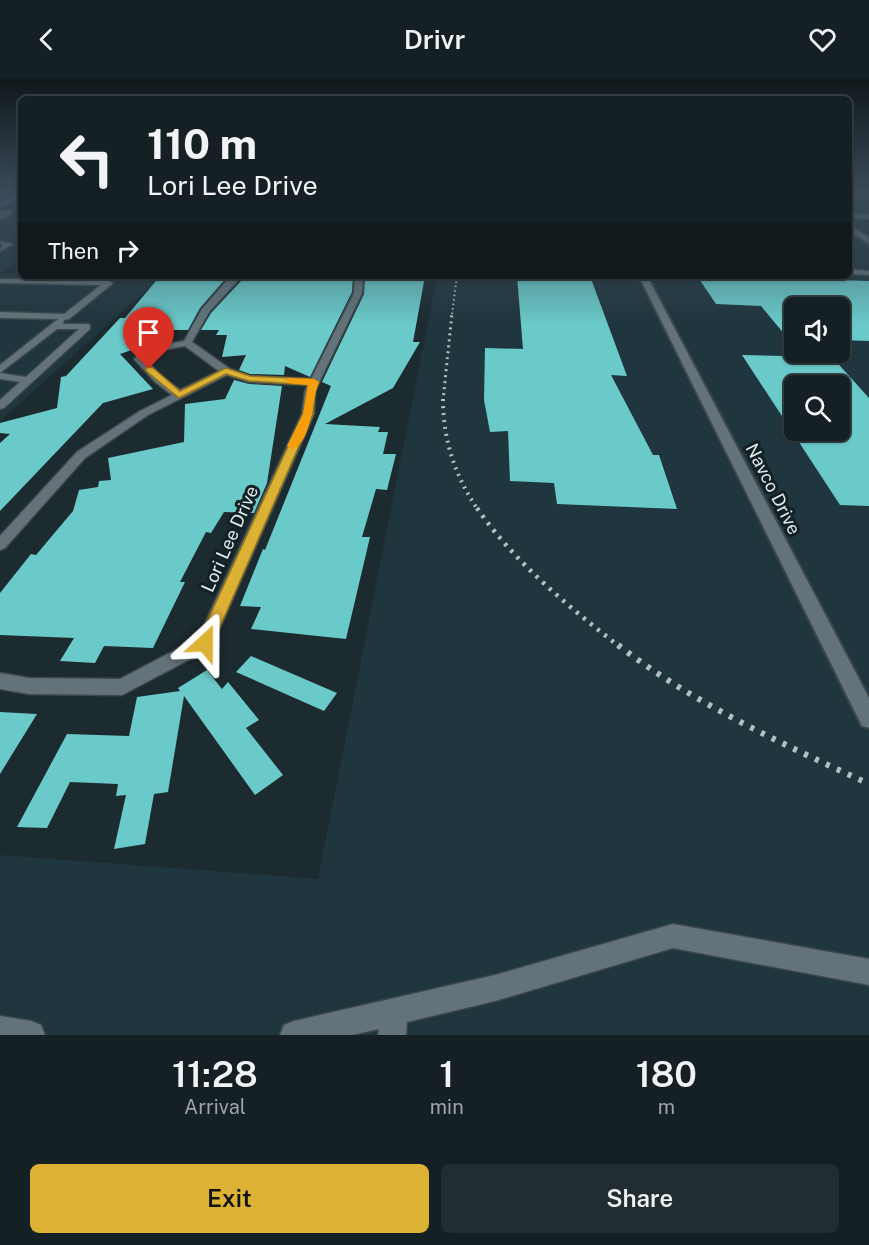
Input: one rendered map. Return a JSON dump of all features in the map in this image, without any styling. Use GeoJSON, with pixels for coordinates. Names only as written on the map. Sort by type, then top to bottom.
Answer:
{"type":"FeatureCollection","features":[{"type":"Feature","properties":{"kind":"street","name":"Navco Drive"},"geometry":{"type":"LineString","coordinates":[[645,279],[869,720]]}},
{"type":"Feature","properties":{"kind":"lane"},"geometry":{"type":"LineString","coordinates":[[0,243],[10,244],[0,249]]}},
{"type":"Feature","properties":{"kind":"lane"},"geometry":{"type":"LineString","coordinates":[[852,262],[859,262]]}},
{"type":"Feature","properties":{"kind":"lane"},"geometry":{"type":"LineString","coordinates":[[852,272],[869,273]]}},
{"type":"Feature","properties":{"kind":"lane"},"geometry":{"type":"LineString","coordinates":[[187,343],[205,311],[235,279]]}},
{"type":"Feature","properties":{"kind":"lane","name":"Lori Lee Drive"},"geometry":{"type":"LineString","coordinates":[[0,681],[29,686],[122,687],[205,643],[308,414],[310,391],[358,292],[359,279]]}},
{"type":"Feature","properties":{"kind":"lane"},"geometry":{"type":"LineString","coordinates":[[0,281],[109,283],[0,370]]}},
{"type":"Feature","properties":{"kind":"lane"},"geometry":{"type":"LineString","coordinates":[[0,315],[66,317]]}},
{"type":"Feature","properties":{"kind":"lane"},"geometry":{"type":"LineString","coordinates":[[0,406],[87,327],[54,326]]}},
{"type":"Feature","properties":{"kind":"lane"},"geometry":{"type":"LineString","coordinates":[[179,395],[159,380],[139,359],[149,350],[187,343],[226,371],[249,379],[314,382]]}},
{"type":"Feature","properties":{"kind":"lane"},"geometry":{"type":"LineString","coordinates":[[0,545],[81,455],[144,413],[226,371]]}},
{"type":"Feature","properties":{"kind":"lane"},"geometry":{"type":"LineString","coordinates":[[0,376],[29,380]]}},
{"type":"Feature","properties":{"kind":"lane"},"geometry":{"type":"LineString","coordinates":[[294,1035],[393,1023],[495,988],[673,936],[869,972]]}},
{"type":"Feature","properties":{"kind":"lane"},"geometry":{"type":"LineString","coordinates":[[0,1030],[31,1035]]}},
{"type":"Feature","properties":{"kind":"shaded area"},"geometry":{"type":"Polygon","coordinates":[[[0,235],[18,235],[18,262],[1,273],[18,273],[18,279],[159,279],[0,421],[0,235]]]}},
{"type":"Feature","properties":{"kind":"shaded area"},"geometry":{"type":"Polygon","coordinates":[[[852,235],[869,235],[869,1035],[0,1035],[0,855],[318,879],[436,279],[852,279],[852,235]]]}},
{"type":"Feature","properties":{"kind":"building"},"geometry":{"type":"Polygon","coordinates":[[[158,279],[225,279],[200,308],[188,330],[160,330],[147,345],[120,354],[153,389],[103,403],[0,511],[0,443],[10,434],[0,433],[0,423],[57,408],[61,377],[66,376],[120,318],[125,318],[158,279]]]}},
{"type":"Feature","properties":{"kind":"building"},"geometry":{"type":"Polygon","coordinates":[[[353,279],[352,292],[310,377],[285,366],[284,375],[250,374],[239,370],[246,355],[222,357],[227,335],[216,335],[219,330],[201,330],[211,313],[242,280],[353,279]]]}},
{"type":"Feature","properties":{"kind":"building"},"geometry":{"type":"Polygon","coordinates":[[[365,279],[424,279],[413,342],[420,342],[393,388],[325,424],[380,427],[378,432],[388,432],[383,454],[396,454],[387,490],[376,489],[362,537],[370,537],[346,639],[251,629],[261,607],[240,606],[331,386],[322,382],[364,294],[365,279]]]}},
{"type":"Feature","properties":{"kind":"building"},"geometry":{"type":"Polygon","coordinates":[[[517,279],[591,279],[627,376],[611,375],[653,455],[659,455],[677,509],[557,504],[554,483],[510,481],[508,431],[490,432],[484,400],[485,348],[523,349],[517,279]]]}},
{"type":"Feature","properties":{"kind":"building"},"geometry":{"type":"Polygon","coordinates":[[[699,279],[869,281],[869,341],[850,340],[850,297],[784,297],[784,334],[761,306],[716,304],[699,279]]]}},
{"type":"Feature","properties":{"kind":"building"},"geometry":{"type":"Polygon","coordinates":[[[742,355],[784,356],[784,363],[837,363],[848,375],[784,375],[784,419],[742,355]]]}},
{"type":"Feature","properties":{"kind":"building"},"geometry":{"type":"Polygon","coordinates":[[[850,377],[869,398],[869,506],[840,505],[798,441],[850,441],[850,377]]]}},
{"type":"Feature","properties":{"kind":"building"},"geometry":{"type":"Polygon","coordinates":[[[234,380],[249,384],[282,386],[267,483],[254,513],[224,512],[211,533],[206,532],[180,582],[185,582],[153,648],[104,646],[95,663],[60,661],[74,638],[0,635],[0,593],[31,554],[36,555],[73,511],[79,490],[98,487],[99,481],[111,480],[108,458],[184,442],[185,404],[225,399],[234,380]]]}},
{"type":"Feature","properties":{"kind":"building"},"geometry":{"type":"Polygon","coordinates":[[[251,656],[337,693],[324,711],[236,672],[251,656]]]}},
{"type":"Feature","properties":{"kind":"building"},"geometry":{"type":"Polygon","coordinates":[[[207,670],[222,689],[228,682],[259,720],[246,728],[283,775],[255,795],[184,696],[168,792],[154,794],[145,844],[114,849],[126,795],[116,796],[118,784],[70,782],[47,828],[17,827],[67,734],[129,736],[137,697],[180,691],[178,688],[207,670]]]}},
{"type":"Feature","properties":{"kind":"building"},"geometry":{"type":"Polygon","coordinates":[[[0,712],[37,714],[0,774],[0,712]]]}},
{"type":"Feature","properties":{"kind":"railway"},"geometry":{"type":"LineString","coordinates":[[452,314],[457,279]]}},
{"type":"Feature","properties":{"kind":"railway"},"geometry":{"type":"LineString","coordinates":[[443,400],[452,313]]}},
{"type":"Feature","properties":{"kind":"railway"},"geometry":{"type":"LineString","coordinates":[[443,400],[445,429],[452,457],[463,484],[478,510]]}},
{"type":"Feature","properties":{"kind":"railway"},"geometry":{"type":"LineString","coordinates":[[477,508],[508,547],[543,583],[620,647]]}},
{"type":"Feature","properties":{"kind":"railway"},"geometry":{"type":"LineString","coordinates":[[618,645],[677,686],[740,722],[869,784]]}},
{"type":"Feature","properties":{"kind":"slow traffic"},"geometry":{"type":"LineString","coordinates":[[289,381],[314,382],[310,391],[308,414],[293,446]]}},
{"type":"Feature","properties":{"kind":"route"},"geometry":{"type":"LineString","coordinates":[[149,369],[179,395],[226,371],[249,379],[314,382],[310,391],[308,414],[205,643]]}}]}
